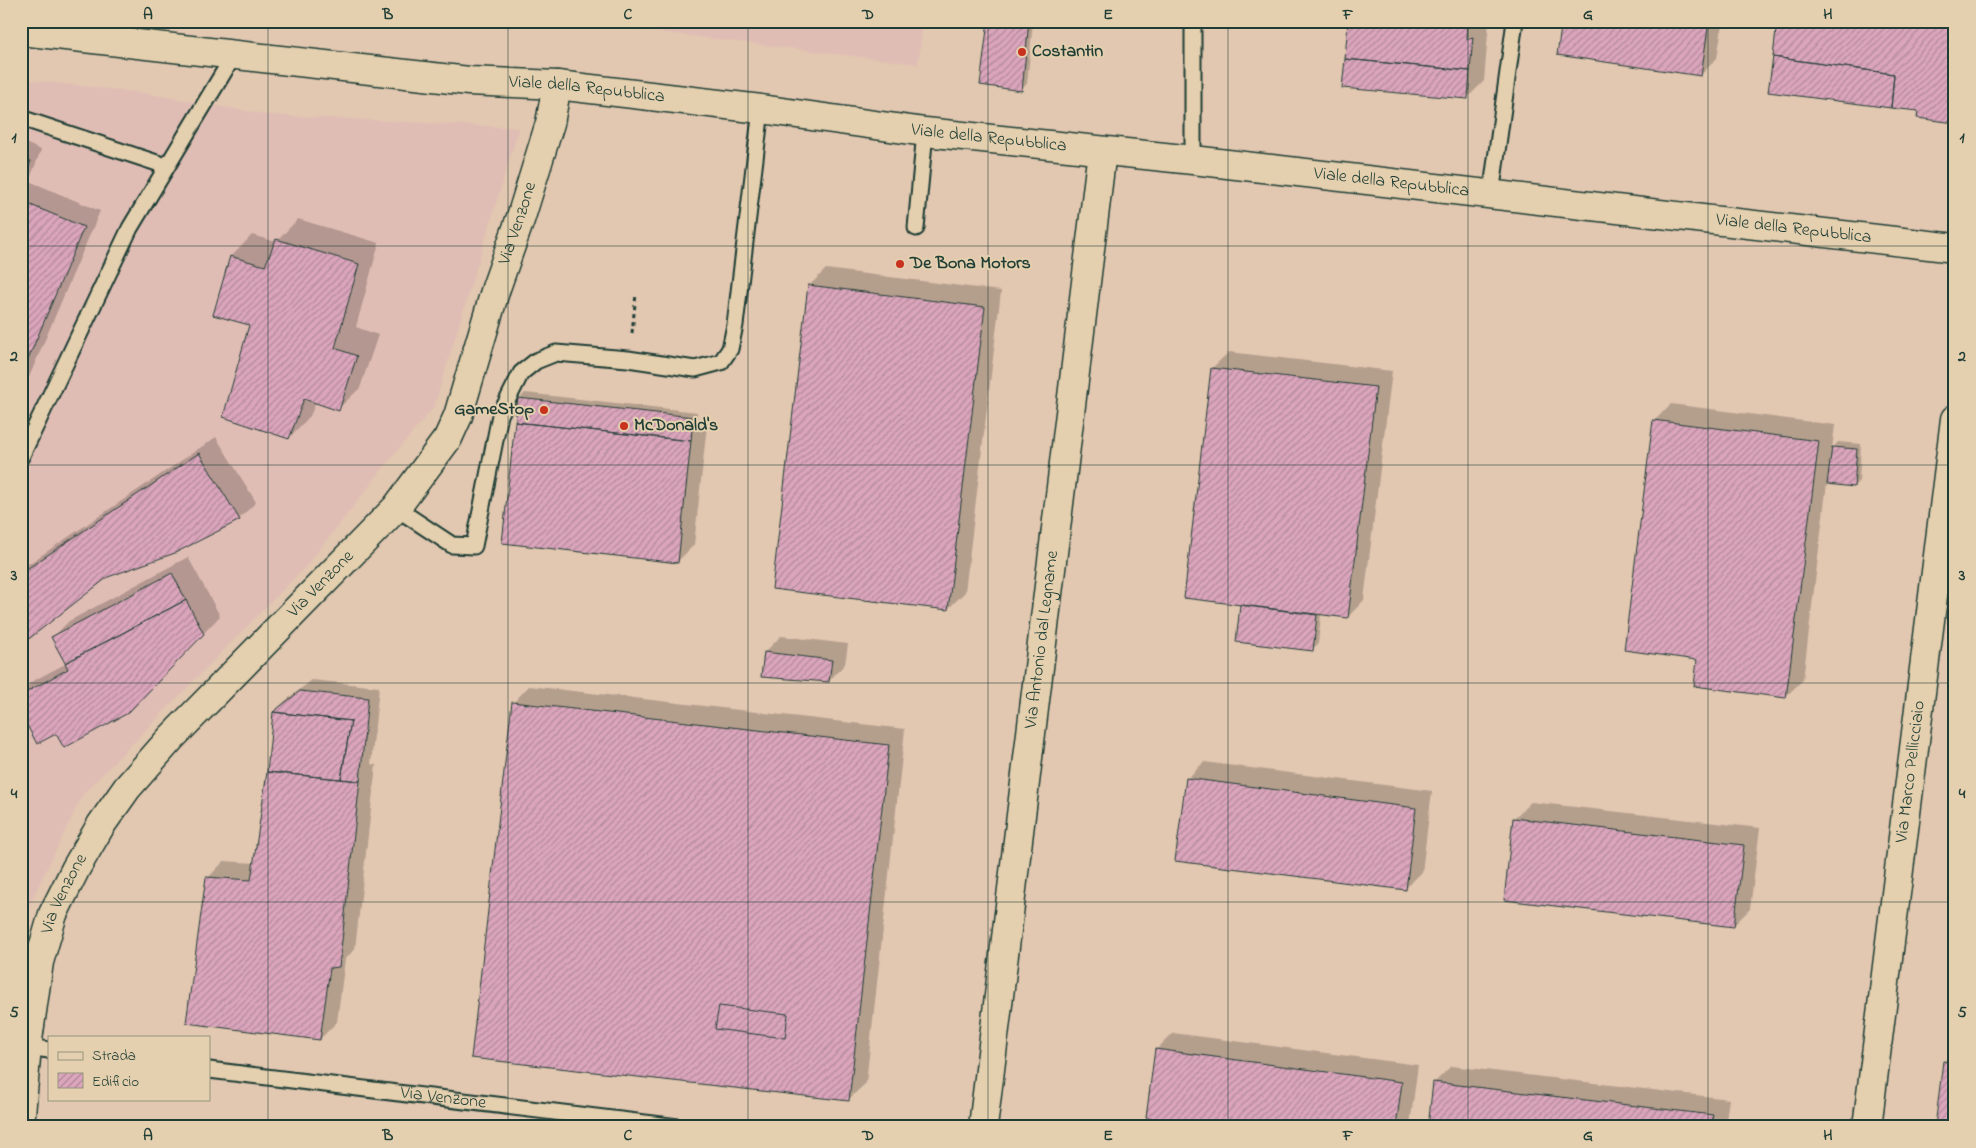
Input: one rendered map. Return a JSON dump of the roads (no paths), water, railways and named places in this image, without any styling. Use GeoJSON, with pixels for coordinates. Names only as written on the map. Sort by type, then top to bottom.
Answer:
{"type":"FeatureCollection","features":[{"type":"Feature","properties":{"kind":"street","name":"Viale della Repubblica"},"geometry":{"type":"LineString","coordinates":[[21,31],[469,81],[557,85],[761,109],[924,132],[1193,160],[1955,248]]}},
{"type":"Feature","properties":{"kind":"street","name":"Via Venzone"},"geometry":{"type":"LineString","coordinates":[[21,1114],[38,1049],[39,962],[53,914],[76,868],[101,825],[122,795],[171,738],[396,508],[448,438],[458,416],[496,288],[521,217],[550,123],[557,85]]}},
{"type":"Feature","properties":{"kind":"street","name":"Via Antonio dal Legname"},"geometry":{"type":"LineString","coordinates":[[983,1127],[1102,151]]}},
{"type":"Feature","properties":{"kind":"street","name":"Via Marco Pellicciaio"},"geometry":{"type":"LineString","coordinates":[[1867,1127],[1955,419]]}},
{"type":"Feature","properties":{"kind":"lane"},"geometry":{"type":"LineString","coordinates":[[1193,21],[1193,160]]}},
{"type":"Feature","properties":{"kind":"lane"},"geometry":{"type":"LineString","coordinates":[[1491,195],[1515,21]]}},
{"type":"Feature","properties":{"kind":"lane"},"geometry":{"type":"LineString","coordinates":[[21,457],[130,228],[234,55]]}},
{"type":"Feature","properties":{"kind":"lane"},"geometry":{"type":"LineString","coordinates":[[396,508],[452,544],[474,546],[500,415],[521,373],[536,360],[556,353],[628,359],[695,369],[721,362],[730,349],[735,325],[761,109]]}},
{"type":"Feature","properties":{"kind":"lane"},"geometry":{"type":"LineString","coordinates":[[21,118],[166,166]]}},
{"type":"Feature","properties":{"kind":"lane"},"geometry":{"type":"LineString","coordinates":[[916,228],[924,132]]}},
{"type":"Feature","properties":{"kind":"lane","name":"Via Venzone"},"geometry":{"type":"LineString","coordinates":[[210,1070],[678,1127]]}},
{"type":"Feature","properties":{"kind":"place","name":"Costantin"},"geometry":{"type":"Point","coordinates":[1022,52]}},
{"type":"Feature","properties":{"kind":"place","name":"De Bona Motors"},"geometry":{"type":"Point","coordinates":[900,264]}},
{"type":"Feature","properties":{"kind":"place","name":"GameStop"},"geometry":{"type":"Point","coordinates":[544,410]}},
{"type":"Feature","properties":{"kind":"place","name":"McDonald's"},"geometry":{"type":"Point","coordinates":[624,426]}}]}
